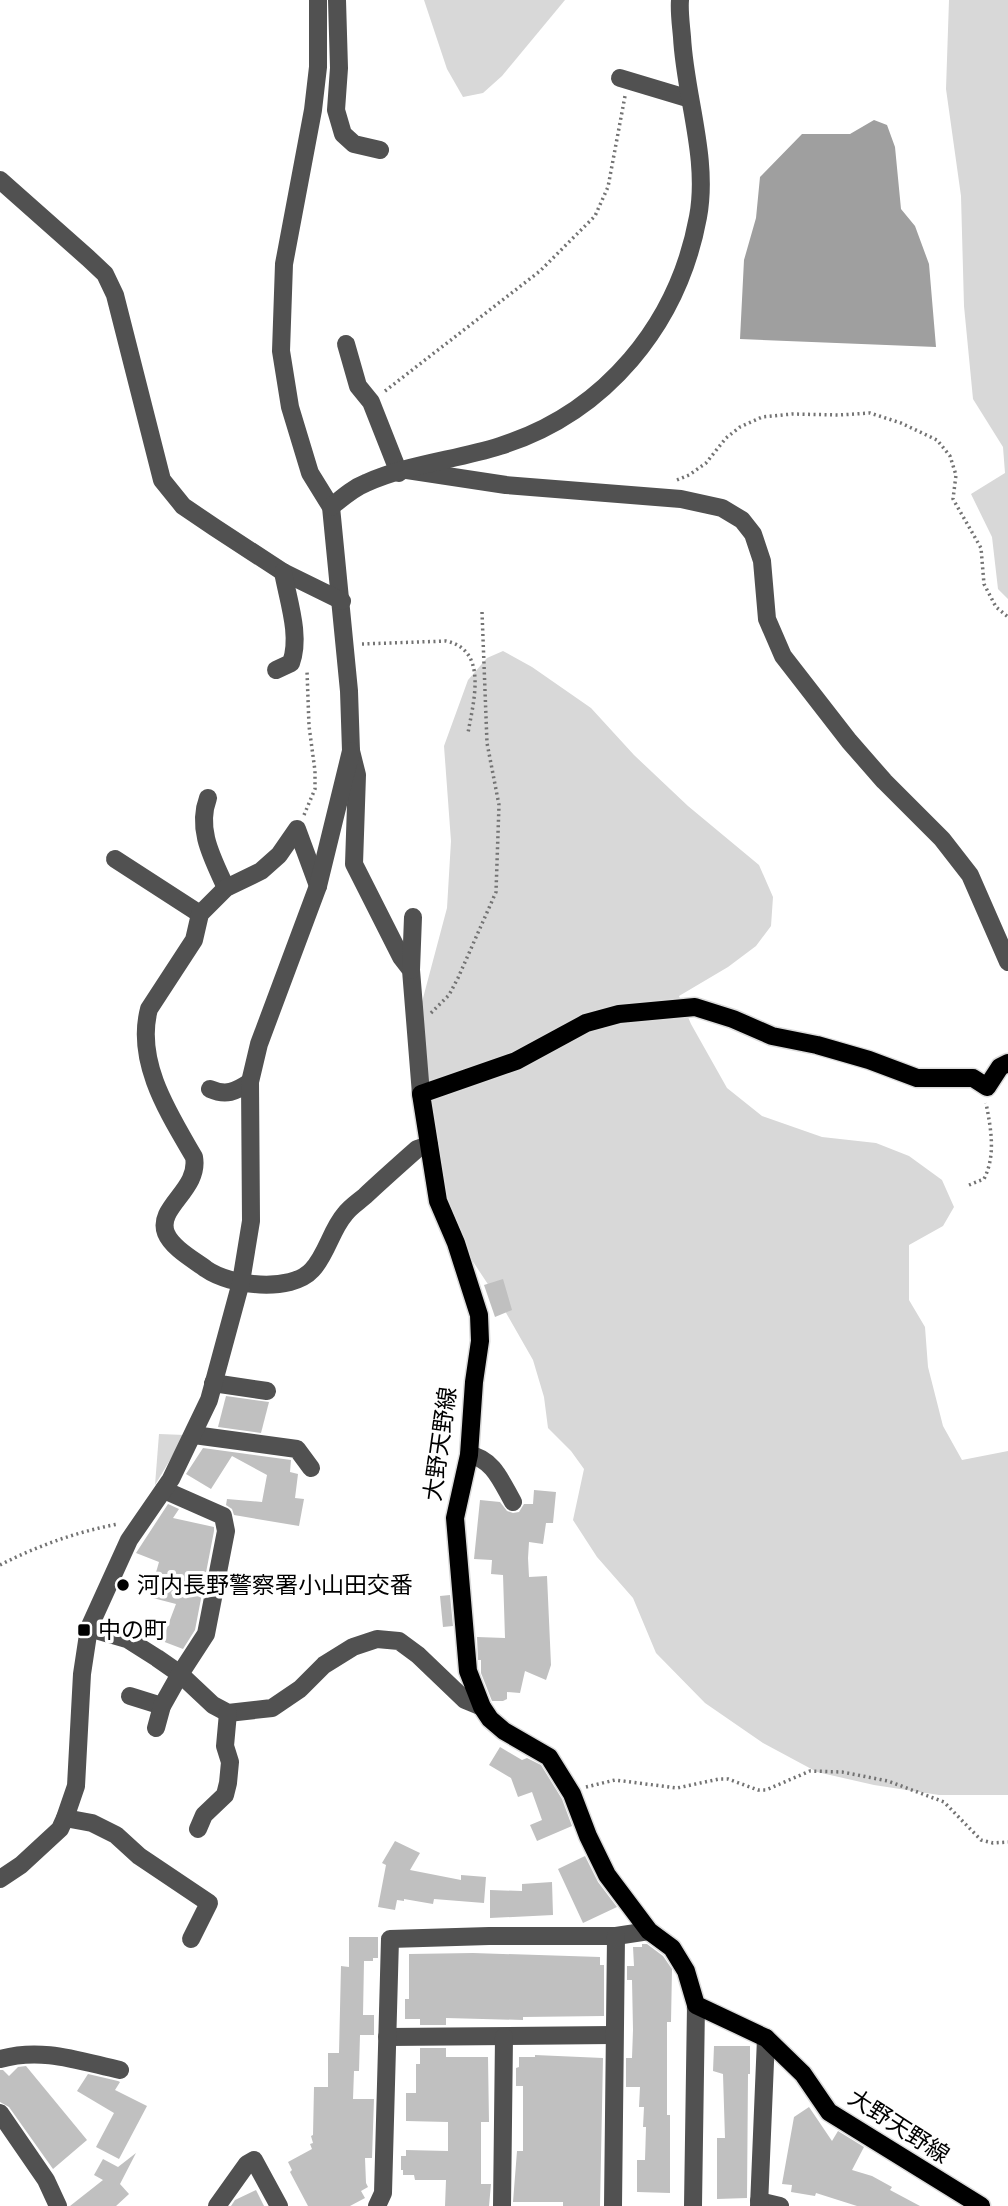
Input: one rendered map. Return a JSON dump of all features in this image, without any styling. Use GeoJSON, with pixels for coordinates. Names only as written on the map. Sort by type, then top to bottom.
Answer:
{"type":"FeatureCollection","features":[{"type":"Feature","properties":{"kind":"main road"},"geometry":{"type":"LineString","coordinates":[[421,1094],[516,1061],[586,1023],[619,1014],[695,1007],[733,1019],[772,1036],[856,1056],[918,1078],[973,1078],[988,1087],[1000,1067],[1008,1063]]}},
{"type":"Feature","properties":{"kind":"main road","name":"大野天野線"},"geometry":{"type":"LineString","coordinates":[[421,1094],[438,1201],[456,1243],[479,1315],[480,1341],[469,1455],[455,1518],[468,1671],[482,1707],[490,1720],[504,1731],[549,1757],[572,1794],[607,1875],[649,1931],[672,1948],[686,1971],[696,2005],[766,2038],[803,2074],[829,2112],[981,2206]]}},
{"type":"Feature","properties":{"kind":"street"},"geometry":{"type":"LineString","coordinates":[[318,0],[318,67],[313,110],[284,264],[281,351],[290,407],[310,473],[331,506],[342,601],[351,751],[357,775],[355,864],[401,957],[411,970]]}},
{"type":"Feature","properties":{"kind":"street"},"geometry":{"type":"LineString","coordinates":[[337,0],[339,68],[336,110],[342,134],[355,144],[380,150]]}},
{"type":"Feature","properties":{"kind":"street"},"geometry":{"type":"LineString","coordinates":[[331,506],[366,483],[500,446],[548,427],[575,411],[606,387],[659,323],[678,286],[699,216],[701,189],[699,156],[682,49],[680,0]]}},
{"type":"Feature","properties":{"kind":"street"},"geometry":{"type":"LineString","coordinates":[[626,80],[690,99]]}},
{"type":"Feature","properties":{"kind":"street"},"geometry":{"type":"LineString","coordinates":[[0,180],[105,274],[115,295],[162,480],[183,506],[284,572],[342,601]]}},
{"type":"Feature","properties":{"kind":"street"},"geometry":{"type":"LineString","coordinates":[[346,344],[358,386],[371,402],[403,471]]}},
{"type":"Feature","properties":{"kind":"street"},"geometry":{"type":"LineString","coordinates":[[403,471],[506,485],[681,499],[722,508],[742,520],[753,534],[762,561],[767,619],[783,656],[849,741],[884,781],[943,839],[970,875],[1008,962]]}},
{"type":"Feature","properties":{"kind":"street"},"geometry":{"type":"LineString","coordinates":[[276,670],[290,663],[294,654],[294,635],[284,572]]}},
{"type":"Feature","properties":{"kind":"street"},"geometry":{"type":"LineString","coordinates":[[0,1879],[31,1856],[60,1829],[65,1818],[76,1786],[82,1674],[89,1628],[129,1540],[164,1490],[194,1435],[209,1400],[241,1282],[251,1222],[250,1082],[259,1044],[318,886],[351,751]]}},
{"type":"Feature","properties":{"kind":"street"},"geometry":{"type":"LineString","coordinates":[[208,798],[203,816],[205,835],[209,851],[226,888]]}},
{"type":"Feature","properties":{"kind":"street"},"geometry":{"type":"LineString","coordinates":[[297,829],[318,886]]}},
{"type":"Feature","properties":{"kind":"street"},"geometry":{"type":"LineString","coordinates":[[297,829],[279,855],[261,870],[226,888],[200,914],[194,940],[149,1009],[146,1020],[155,1107],[194,1157],[196,1164],[190,1182],[166,1216],[166,1233],[173,1243],[213,1274],[241,1282],[290,1283],[312,1270],[345,1214],[417,1149],[429,1145]]}},
{"type":"Feature","properties":{"kind":"street"},"geometry":{"type":"LineString","coordinates":[[116,859],[200,914]]}},
{"type":"Feature","properties":{"kind":"street"},"geometry":{"type":"LineString","coordinates":[[413,917],[411,970],[421,1094]]}},
{"type":"Feature","properties":{"kind":"street"},"geometry":{"type":"LineString","coordinates":[[210,1089],[222,1094],[230,1093],[250,1082]]}},
{"type":"Feature","properties":{"kind":"street"},"geometry":{"type":"LineString","coordinates":[[213,1383],[267,1391]]}},
{"type":"Feature","properties":{"kind":"street"},"geometry":{"type":"LineString","coordinates":[[194,1435],[297,1449],[311,1468]]}},
{"type":"Feature","properties":{"kind":"street"},"geometry":{"type":"LineString","coordinates":[[469,1455],[477,1456],[495,1470],[513,1502]]}},
{"type":"Feature","properties":{"kind":"street"},"geometry":{"type":"LineString","coordinates":[[156,1728],[162,1706],[206,1634],[226,1531],[223,1516],[164,1490]]}},
{"type":"Feature","properties":{"kind":"street"},"geometry":{"type":"LineString","coordinates":[[89,1628],[127,1639],[180,1674],[213,1705],[228,1713],[272,1707],[300,1689],[324,1665],[353,1647],[377,1639],[399,1641],[418,1654],[465,1700],[482,1707]]}},
{"type":"Feature","properties":{"kind":"street"},"geometry":{"type":"LineString","coordinates":[[130,1696],[162,1706]]}},
{"type":"Feature","properties":{"kind":"street"},"geometry":{"type":"LineString","coordinates":[[198,1829],[204,1815],[225,1795],[230,1762],[225,1746],[228,1713]]}},
{"type":"Feature","properties":{"kind":"street"},"geometry":{"type":"LineString","coordinates":[[65,1818],[92,1823],[116,1835],[139,1856],[209,1903],[191,1939]]}},
{"type":"Feature","properties":{"kind":"street"},"geometry":{"type":"LineString","coordinates":[[377,2206],[383,2193],[390,1939],[616,1936],[649,1931]]}},
{"type":"Feature","properties":{"kind":"street"},"geometry":{"type":"LineString","coordinates":[[613,2206],[616,1936]]}},
{"type":"Feature","properties":{"kind":"street"},"geometry":{"type":"LineString","coordinates":[[693,2206],[696,2005]]}},
{"type":"Feature","properties":{"kind":"street"},"geometry":{"type":"LineString","coordinates":[[387,2037],[614,2035]]}},
{"type":"Feature","properties":{"kind":"street"},"geometry":{"type":"LineString","coordinates":[[502,2206],[504,2037]]}},
{"type":"Feature","properties":{"kind":"street"},"geometry":{"type":"LineString","coordinates":[[766,2038],[759,2204],[780,2206]]}},
{"type":"Feature","properties":{"kind":"street"},"geometry":{"type":"LineString","coordinates":[[0,2059],[25,2053],[39,2054],[120,2070]]}},
{"type":"Feature","properties":{"kind":"street"},"geometry":{"type":"LineString","coordinates":[[0,2113],[46,2180],[58,2206]]}},
{"type":"Feature","properties":{"kind":"street"},"geometry":{"type":"LineString","coordinates":[[217,2206],[247,2164],[254,2160],[279,2206]]}},
{"type":"Feature","properties":{"kind":"path"},"geometry":{"type":"LineString","coordinates":[[371,402],[540,271],[595,216],[608,187],[626,93],[626,80]]}},
{"type":"Feature","properties":{"kind":"path"},"geometry":{"type":"LineString","coordinates":[[676,480],[706,463],[726,438],[740,427],[762,417],[870,413],[901,423],[937,440],[950,456],[956,475],[953,499],[981,548],[984,584],[996,607],[1008,617]]}},
{"type":"Feature","properties":{"kind":"path"},"geometry":{"type":"LineString","coordinates":[[416,1019],[425,1017],[449,995],[466,964],[481,921],[496,892],[499,805],[487,743],[482,612]]}},
{"type":"Feature","properties":{"kind":"path"},"geometry":{"type":"LineString","coordinates":[[345,645],[455,643],[473,666],[476,678],[468,733]]}},
{"type":"Feature","properties":{"kind":"path"},"geometry":{"type":"LineString","coordinates":[[297,829],[315,789],[307,665]]}},
{"type":"Feature","properties":{"kind":"path"},"geometry":{"type":"LineString","coordinates":[[969,1185],[984,1179],[990,1167],[991,1130],[986,1103],[988,1087]]}},
{"type":"Feature","properties":{"kind":"path"},"geometry":{"type":"LineString","coordinates":[[0,1565],[27,1551],[89,1530],[144,1519]]}},
{"type":"Feature","properties":{"kind":"path"},"geometry":{"type":"LineString","coordinates":[[572,1794],[590,1785],[615,1780],[677,1788],[728,1779],[758,1790],[766,1790],[810,1772],[825,1770],[888,1781],[929,1796],[944,1802],[981,1840],[993,1843],[1008,1842]]}},
{"type":"Feature","properties":{"kind":"shaded area"},"geometry":{"type":"Polygon","coordinates":[[[424,0],[565,0],[502,76],[483,93],[463,97],[447,69],[424,0]]]}},
{"type":"Feature","properties":{"kind":"shaded area"},"geometry":{"type":"Polygon","coordinates":[[[949,0],[1008,0],[1008,599],[998,589],[992,537],[971,494],[1005,473],[1003,447],[973,399],[964,306],[961,196],[946,89],[949,0]]]}},
{"type":"Feature","properties":{"kind":"shaded area"},"geometry":{"type":"Polygon","coordinates":[[[874,120],[887,125],[895,147],[901,209],[915,226],[929,264],[936,347],[740,339],[744,260],[756,218],[760,177],[802,134],[850,134],[874,120]]]}},
{"type":"Feature","properties":{"kind":"shaded area"},"geometry":{"type":"Polygon","coordinates":[[[503,651],[532,667],[591,708],[634,755],[688,806],[759,865],[773,897],[771,926],[756,946],[728,967],[679,996],[691,1024],[727,1088],[762,1116],[822,1137],[876,1143],[909,1156],[942,1180],[954,1207],[943,1226],[909,1245],[909,1300],[925,1327],[928,1367],[943,1426],[962,1460],[1008,1451],[1008,1795],[939,1795],[874,1785],[817,1772],[763,1743],[705,1703],[656,1653],[633,1598],[597,1557],[573,1520],[584,1469],[571,1451],[548,1428],[544,1397],[533,1360],[501,1304],[462,1245],[420,1156],[415,1088],[418,1017],[447,908],[451,841],[444,746],[468,680],[487,658],[503,651]]]}},
{"type":"Feature","properties":{"kind":"shaded area"},"geometry":{"type":"Polygon","coordinates":[[[159,1434],[185,1435],[155,1485],[159,1434]]]}},
{"type":"Feature","properties":{"kind":"building"},"geometry":{"type":"Polygon","coordinates":[[[503,1279],[512,1310],[495,1317],[484,1285],[503,1279]]]}},
{"type":"Feature","properties":{"kind":"building"},"geometry":{"type":"Polygon","coordinates":[[[226,1396],[269,1402],[261,1433],[218,1427],[226,1396]]]}},
{"type":"Feature","properties":{"kind":"building"},"geometry":{"type":"Polygon","coordinates":[[[203,1448],[291,1460],[290,1472],[298,1474],[295,1498],[304,1499],[299,1526],[234,1515],[232,1509],[226,1505],[227,1499],[262,1502],[267,1475],[232,1456],[211,1489],[186,1474],[203,1448]]]}},
{"type":"Feature","properties":{"kind":"building"},"geometry":{"type":"Polygon","coordinates":[[[534,1490],[556,1492],[553,1523],[546,1523],[543,1544],[529,1542],[528,1558],[529,1577],[547,1576],[551,1665],[546,1680],[525,1671],[520,1693],[507,1692],[507,1699],[492,1701],[481,1673],[477,1637],[505,1638],[503,1575],[491,1574],[492,1560],[474,1559],[480,1500],[500,1502],[507,1511],[519,1512],[524,1504],[533,1504],[534,1490]]]}},
{"type":"Feature","properties":{"kind":"building"},"geometry":{"type":"Polygon","coordinates":[[[168,1504],[179,1509],[173,1518],[214,1527],[195,1630],[183,1649],[162,1641],[176,1604],[149,1597],[159,1562],[136,1553],[168,1504]]]}},
{"type":"Feature","properties":{"kind":"building"},"geometry":{"type":"Polygon","coordinates":[[[450,1595],[453,1626],[443,1627],[440,1596],[450,1595]]]}},
{"type":"Feature","properties":{"kind":"building"},"geometry":{"type":"Polygon","coordinates":[[[500,1747],[522,1760],[527,1758],[541,1765],[562,1799],[572,1826],[537,1841],[530,1825],[542,1820],[532,1792],[518,1797],[511,1778],[489,1765],[500,1747]]]}},
{"type":"Feature","properties":{"kind":"building"},"geometry":{"type":"Polygon","coordinates":[[[395,1841],[420,1853],[410,1870],[461,1880],[461,1875],[486,1877],[484,1903],[434,1899],[433,1904],[404,1899],[397,1900],[395,1910],[378,1907],[386,1865],[382,1863],[395,1841]]]}},
{"type":"Feature","properties":{"kind":"building"},"geometry":{"type":"Polygon","coordinates":[[[585,1856],[598,1882],[617,1907],[583,1923],[558,1869],[585,1856]]]}},
{"type":"Feature","properties":{"kind":"building"},"geometry":{"type":"Polygon","coordinates":[[[552,1882],[553,1915],[490,1918],[490,1890],[522,1891],[522,1884],[552,1882]]]}},
{"type":"Feature","properties":{"kind":"building"},"geometry":{"type":"Polygon","coordinates":[[[349,1937],[378,1937],[378,1958],[364,1961],[363,2015],[374,2015],[374,2035],[360,2035],[359,2071],[354,2071],[353,2099],[374,2099],[372,2158],[365,2158],[368,2187],[361,2191],[365,2198],[350,2206],[308,2206],[290,2172],[292,2170],[288,2162],[312,2149],[310,2144],[313,2143],[311,2136],[314,2087],[328,2087],[328,2053],[339,2053],[341,1966],[349,1967],[349,1937]]]}},
{"type":"Feature","properties":{"kind":"building"},"geometry":{"type":"Polygon","coordinates":[[[642,1944],[647,1944],[663,1956],[672,1969],[671,2022],[667,2022],[670,2193],[637,2192],[637,2160],[645,2160],[646,2127],[643,2127],[644,2107],[639,2107],[640,2087],[626,2087],[626,2058],[632,2058],[633,2030],[632,1980],[627,1980],[627,1966],[634,1966],[633,1947],[642,1947],[642,1944]]]}},
{"type":"Feature","properties":{"kind":"building"},"geometry":{"type":"Polygon","coordinates":[[[409,1954],[600,1957],[600,1965],[604,1965],[604,2016],[523,2017],[523,2020],[446,2018],[446,2025],[420,2025],[420,2019],[405,2019],[405,1999],[409,1999],[409,1954]]]}},
{"type":"Feature","properties":{"kind":"building"},"geometry":{"type":"Polygon","coordinates":[[[714,2046],[750,2046],[747,2198],[717,2199],[717,2138],[725,2138],[723,2074],[713,2071],[714,2046]]]}},
{"type":"Feature","properties":{"kind":"building"},"geometry":{"type":"Polygon","coordinates":[[[420,2048],[446,2048],[446,2057],[488,2057],[489,2122],[481,2122],[481,2184],[491,2184],[489,2206],[445,2206],[446,2180],[415,2180],[414,2175],[403,2175],[401,2156],[406,2156],[406,2150],[448,2151],[448,2122],[406,2121],[406,2093],[416,2093],[416,2064],[420,2064],[420,2048]]]}},
{"type":"Feature","properties":{"kind":"building"},"geometry":{"type":"Polygon","coordinates":[[[535,2055],[603,2058],[600,2206],[563,2206],[563,2202],[513,2202],[517,2151],[523,2151],[523,2086],[516,2086],[516,2068],[519,2067],[519,2057],[535,2055]]]}},
{"type":"Feature","properties":{"kind":"building"},"geometry":{"type":"Polygon","coordinates":[[[26,2066],[87,2140],[53,2169],[9,2107],[0,2102],[0,2070],[9,2076],[18,2067],[26,2066]]]}},
{"type":"Feature","properties":{"kind":"building"},"geometry":{"type":"Polygon","coordinates":[[[88,2074],[120,2082],[115,2090],[147,2106],[119,2159],[96,2147],[114,2113],[77,2091],[88,2074]]]}},
{"type":"Feature","properties":{"kind":"building"},"geometry":{"type":"Polygon","coordinates":[[[809,2107],[832,2141],[838,2131],[864,2147],[852,2170],[872,2176],[892,2187],[890,2190],[920,2206],[857,2206],[816,2193],[815,2196],[791,2192],[792,2185],[782,2184],[794,2117],[809,2107]]]}},
{"type":"Feature","properties":{"kind":"building"},"geometry":{"type":"Polygon","coordinates":[[[136,2153],[120,2184],[129,2194],[116,2206],[70,2206],[103,2180],[94,2175],[103,2159],[118,2167],[136,2153]]]}},
{"type":"Feature","properties":{"kind":"building"},"geometry":{"type":"Polygon","coordinates":[[[256,2190],[264,2206],[231,2206],[235,2200],[256,2190]]]}},
{"type":"Feature","properties":{"kind":"place","name":"河内長野警察署小山田交番"},"geometry":{"type":"Point","coordinates":[123,1585]}},
{"type":"Feature","properties":{"kind":"place","name":"中の町"},"geometry":{"type":"Point","coordinates":[84,1630]}}]}
